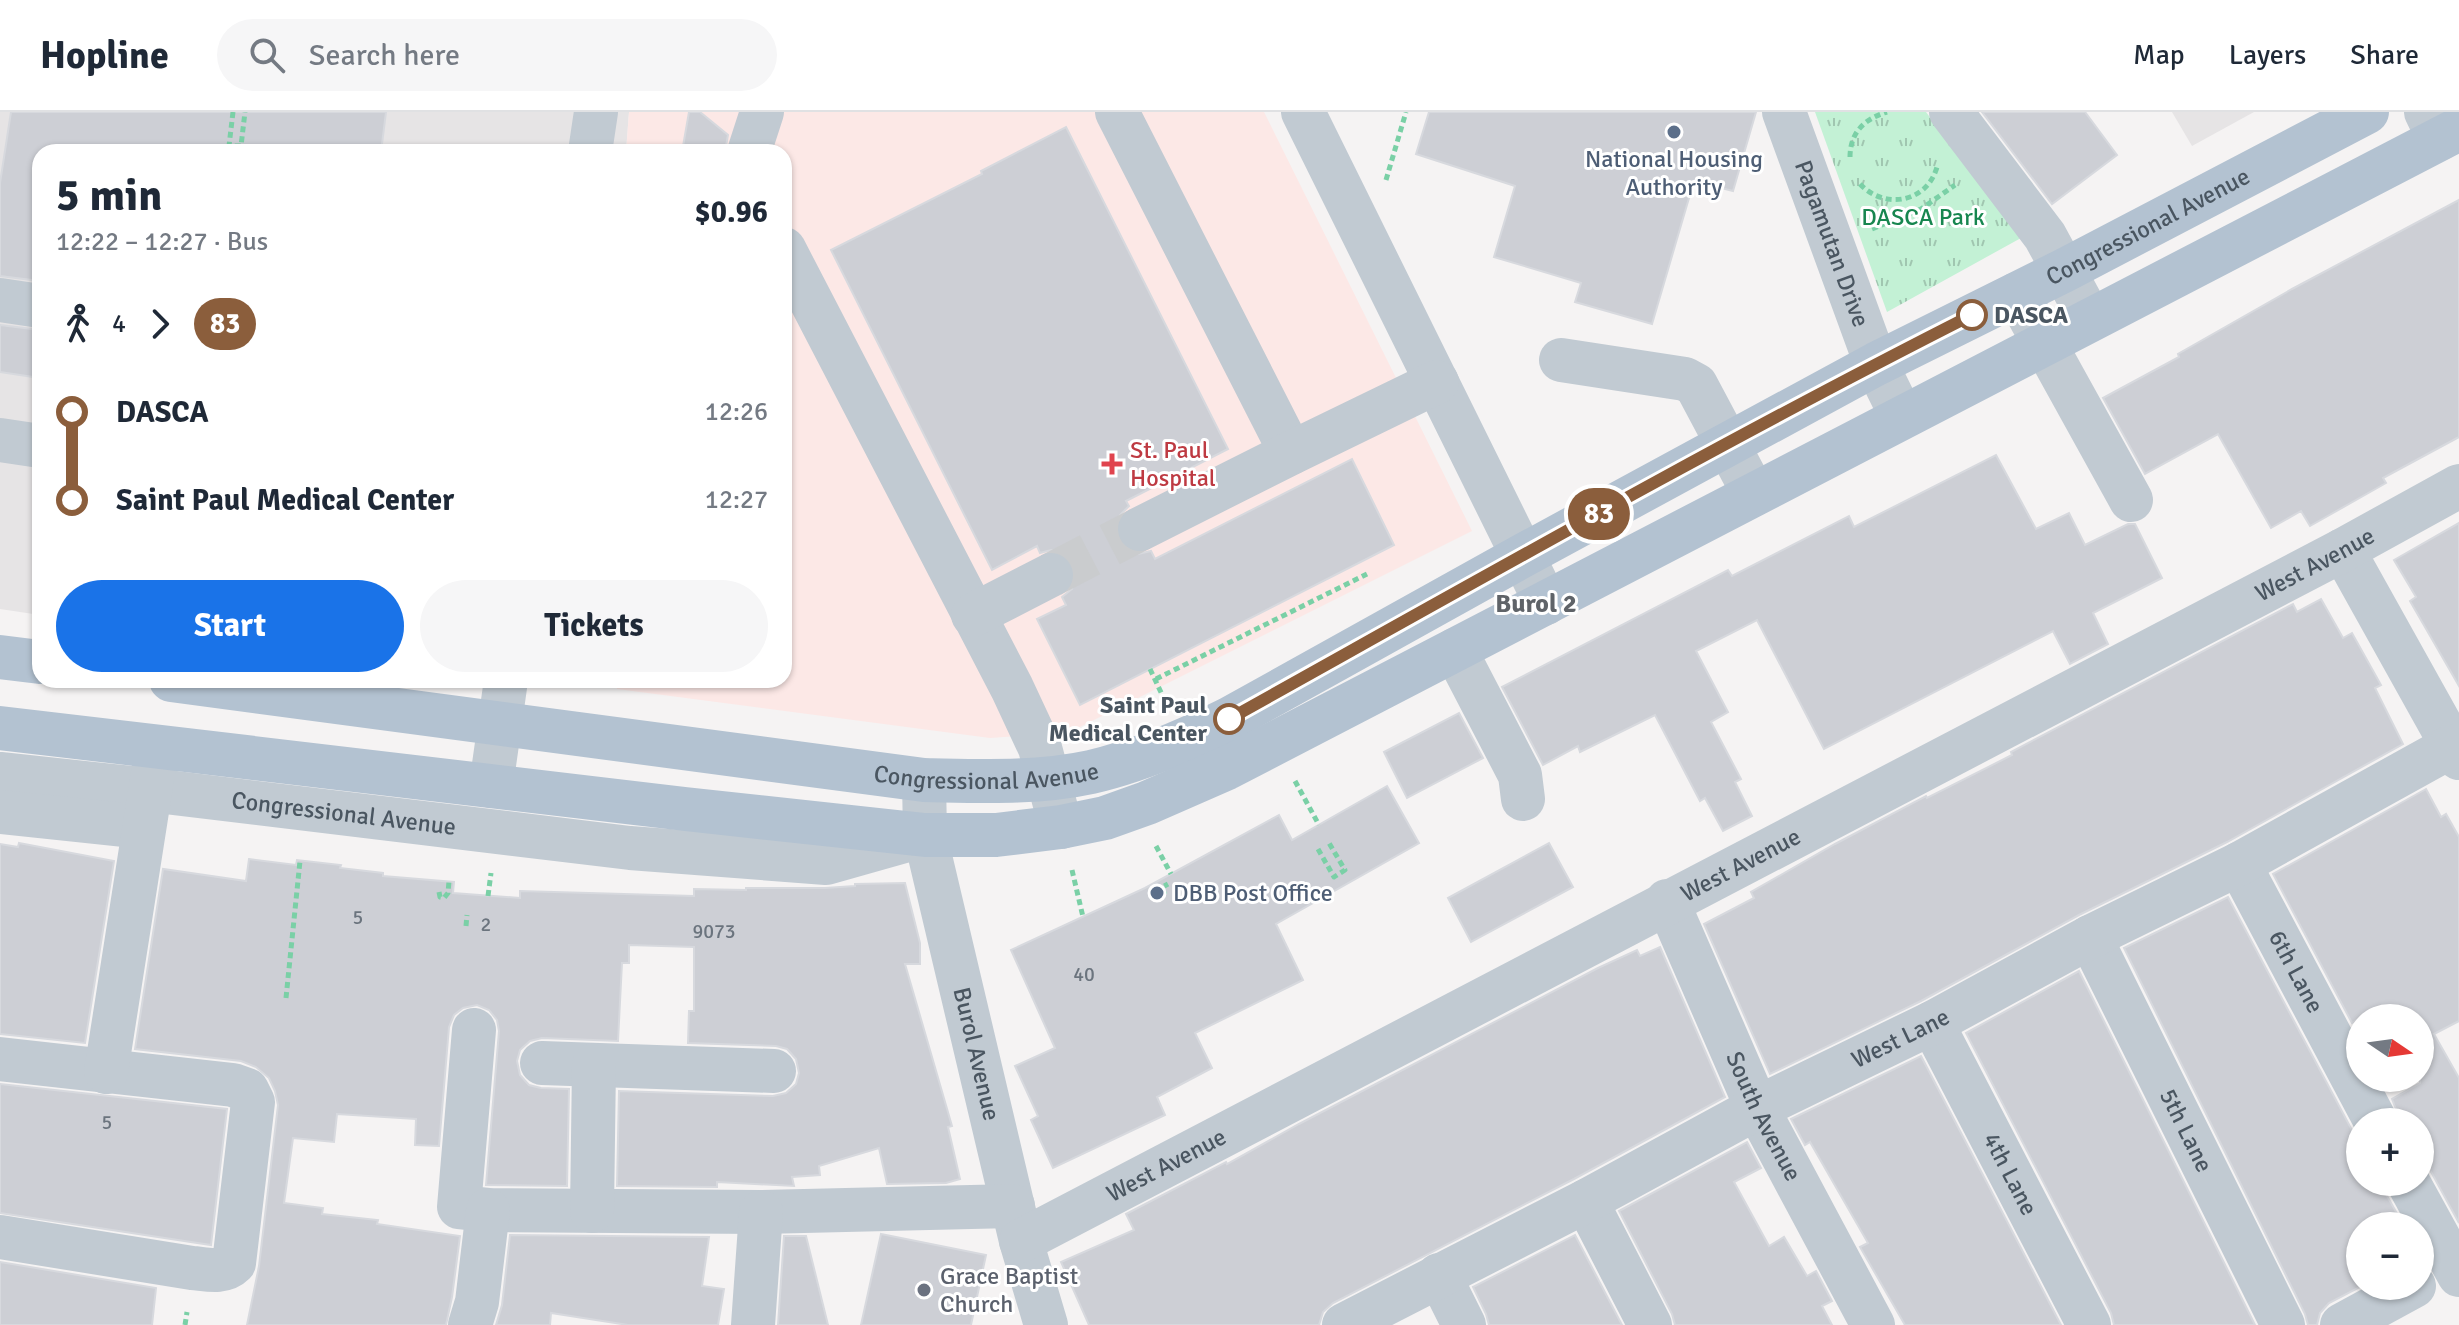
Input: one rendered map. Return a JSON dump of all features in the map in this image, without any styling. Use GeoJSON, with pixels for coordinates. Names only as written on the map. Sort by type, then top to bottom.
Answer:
{"type":"FeatureCollection","features":[{"type":"Feature","properties":{"kind":"main road","name":"Congressional Avenue"},"geometry":{"type":"LineString","coordinates":[[229,688],[924,780],[985,782],[1048,779],[1134,761],[1190,738],[1257,703],[1876,364],[2065,270],[2367,112]]}},
{"type":"Feature","properties":{"kind":"main road","name":"Congressional Avenue"},"geometry":{"type":"LineString","coordinates":[[0,728],[925,835],[996,835],[1105,818],[1227,768],[2090,319],[2441,127]]}},
{"type":"Feature","properties":{"kind":"main road"},"geometry":{"type":"LineString","coordinates":[[0,657],[32,661]]}},
{"type":"Feature","properties":{"kind":"street"},"geometry":{"type":"LineString","coordinates":[[591,144],[596,112]]}},
{"type":"Feature","properties":{"kind":"street"},"geometry":{"type":"LineString","coordinates":[[752,144],[762,112]]}},
{"type":"Feature","properties":{"kind":"street"},"geometry":{"type":"LineString","coordinates":[[1117,112],[1291,453]]}},
{"type":"Feature","properties":{"kind":"street"},"geometry":{"type":"LineString","coordinates":[[1303,112],[1546,603]]}},
{"type":"Feature","properties":{"kind":"street","name":"Pagamutan Drive"},"geometry":{"type":"LineString","coordinates":[[1784,112],[1876,364],[1902,417]]}},
{"type":"Feature","properties":{"kind":"street"},"geometry":{"type":"LineString","coordinates":[[1951,112],[2045,236],[2090,319]]}},
{"type":"Feature","properties":{"kind":"street"},"geometry":{"type":"LineString","coordinates":[[792,264],[1040,748],[1061,827]]}},
{"type":"Feature","properties":{"kind":"street"},"geometry":{"type":"LineString","coordinates":[[2017,294],[2131,500]]}},
{"type":"Feature","properties":{"kind":"street"},"geometry":{"type":"LineString","coordinates":[[0,300],[32,305]]}},
{"type":"Feature","properties":{"kind":"street"},"geometry":{"type":"LineString","coordinates":[[1561,360],[1685,379],[1696,385],[1754,494]]}},
{"type":"Feature","properties":{"kind":"street"},"geometry":{"type":"LineString","coordinates":[[1140,529],[1437,382]]}},
{"type":"Feature","properties":{"kind":"street"},"geometry":{"type":"LineString","coordinates":[[0,440],[32,445]]}},
{"type":"Feature","properties":{"kind":"street","name":"West Avenue"},"geometry":{"type":"LineString","coordinates":[[1017,1223],[1667,901],[2343,550],[2459,486]]}},
{"type":"Feature","properties":{"kind":"street"},"geometry":{"type":"LineString","coordinates":[[2343,550],[2456,752]]}},
{"type":"Feature","properties":{"kind":"street"},"geometry":{"type":"LineString","coordinates":[[973,615],[1051,575]]}},
{"type":"Feature","properties":{"kind":"street"},"geometry":{"type":"LineString","coordinates":[[1455,650],[1520,775],[1523,799]]}},
{"type":"Feature","properties":{"kind":"street"},"geometry":{"type":"LineString","coordinates":[[491,786],[505,688]]}},
{"type":"Feature","properties":{"kind":"street"},"geometry":{"type":"LineString","coordinates":[[106,1072],[157,746]]}},
{"type":"Feature","properties":{"kind":"street","name":"West Lane"},"geometry":{"type":"LineString","coordinates":[[1344,1325],[1586,1201],[1757,1108],[1932,1023],[2090,937],[2456,752]]}},
{"type":"Feature","properties":{"kind":"street","name":"Congressional Avenue"},"geometry":{"type":"LineString","coordinates":[[0,774],[147,808],[826,863],[925,835]]}},
{"type":"Feature","properties":{"kind":"street","name":"Burol Avenue"},"geometry":{"type":"LineString","coordinates":[[924,780],[925,835],[1017,1223],[1046,1325]]}},
{"type":"Feature","properties":{"kind":"street"},"geometry":{"type":"LineString","coordinates":[[0,812],[147,808]]}},
{"type":"Feature","properties":{"kind":"street","name":"6th Lane"},"geometry":{"type":"LineString","coordinates":[[2239,864],[2369,1108]]}},
{"type":"Feature","properties":{"kind":"street","name":"South Avenue"},"geometry":{"type":"LineString","coordinates":[[1667,901],[1757,1108],[1873,1325]]}},
{"type":"Feature","properties":{"kind":"street","name":"5th Lane"},"geometry":{"type":"LineString","coordinates":[[2090,937],[2283,1325]]}},
{"type":"Feature","properties":{"kind":"street","name":"4th Lane"},"geometry":{"type":"LineString","coordinates":[[1932,1023],[2089,1325]]}},
{"type":"Feature","properties":{"kind":"street"},"geometry":{"type":"LineString","coordinates":[[470,1325],[477,1302],[473,1208],[474,1030]]}},
{"type":"Feature","properties":{"kind":"street"},"geometry":{"type":"LineString","coordinates":[[0,1059],[233,1085],[247,1090],[253,1102],[234,1263],[230,1268],[192,1268],[0,1237]]}},
{"type":"Feature","properties":{"kind":"street"},"geometry":{"type":"LineString","coordinates":[[542,1063],[774,1071]]}},
{"type":"Feature","properties":{"kind":"street"},"geometry":{"type":"LineString","coordinates":[[592,1211],[594,1065]]}},
{"type":"Feature","properties":{"kind":"street"},"geometry":{"type":"LineString","coordinates":[[2413,1196],[2444,1274]]}},
{"type":"Feature","properties":{"kind":"street"},"geometry":{"type":"LineString","coordinates":[[1586,1201],[1650,1325]]}},
{"type":"Feature","properties":{"kind":"street"},"geometry":{"type":"LineString","coordinates":[[473,1208],[761,1212],[1017,1223]]}},
{"type":"Feature","properties":{"kind":"street"},"geometry":{"type":"LineString","coordinates":[[753,1325],[761,1212]]}},
{"type":"Feature","properties":{"kind":"street"},"geometry":{"type":"LineString","coordinates":[[1439,1275],[1464,1325]]}},
{"type":"Feature","properties":{"kind":"street"},"geometry":{"type":"LineString","coordinates":[[2342,1325],[2388,1300]]}},
{"type":"Feature","properties":{"kind":"path"},"geometry":{"type":"LineString","coordinates":[[229,144],[233,112]]}},
{"type":"Feature","properties":{"kind":"path"},"geometry":{"type":"LineString","coordinates":[[241,144],[245,112]]}},
{"type":"Feature","properties":{"kind":"path"},"geometry":{"type":"LineString","coordinates":[[1353,212],[1380,199],[1406,112]]}},
{"type":"Feature","properties":{"kind":"path"},"geometry":{"type":"LineString","coordinates":[[1850,162],[1850,148],[1855,134],[1875,114],[1887,112]]}},
{"type":"Feature","properties":{"kind":"path"},"geometry":{"type":"LineString","coordinates":[[1854,175],[1861,187],[1873,195],[1900,200],[1914,196],[1927,187],[1939,159]]}},
{"type":"Feature","properties":{"kind":"path"},"geometry":{"type":"LineString","coordinates":[[1832,242],[1921,209],[1988,161]]}},
{"type":"Feature","properties":{"kind":"path"},"geometry":{"type":"LineString","coordinates":[[1914,196],[1921,209]]}},
{"type":"Feature","properties":{"kind":"path"},"geometry":{"type":"LineString","coordinates":[[1156,679],[1367,574]]}},
{"type":"Feature","properties":{"kind":"path"},"geometry":{"type":"LineString","coordinates":[[1150,669],[1166,704]]}},
{"type":"Feature","properties":{"kind":"path"},"geometry":{"type":"LineString","coordinates":[[1292,777],[1319,825]]}},
{"type":"Feature","properties":{"kind":"path"},"geometry":{"type":"LineString","coordinates":[[1318,849],[1334,877],[1345,870],[1329,843]]}},
{"type":"Feature","properties":{"kind":"path"},"geometry":{"type":"LineString","coordinates":[[1156,846],[1171,874]]}},
{"type":"Feature","properties":{"kind":"path"},"geometry":{"type":"LineString","coordinates":[[286,998],[300,861]]}},
{"type":"Feature","properties":{"kind":"path"},"geometry":{"type":"LineString","coordinates":[[1072,870],[1083,917]]}},
{"type":"Feature","properties":{"kind":"path"},"geometry":{"type":"LineString","coordinates":[[448,898],[448,895],[445,888],[439,892],[440,897],[444,898],[448,893],[449,881]]}},
{"type":"Feature","properties":{"kind":"path"},"geometry":{"type":"LineString","coordinates":[[466,926],[467,915]]}},
{"type":"Feature","properties":{"kind":"shaded area"},"geometry":{"type":"Polygon","coordinates":[[[0,112],[629,112],[627,144],[32,144],[32,614],[0,609],[0,112]]]}},
{"type":"Feature","properties":{"kind":"shaded area","name":"St. Paul Hospital"},"geometry":{"type":"Polygon","coordinates":[[[629,112],[1264,112],[1472,531],[1076,729],[990,738],[617,689],[792,688],[792,144],[627,144],[629,112]]]}},
{"type":"Feature","properties":{"kind":"shaded area"},"geometry":{"type":"Polygon","coordinates":[[[2172,112],[2254,112],[2192,146],[2172,112]]]}},
{"type":"Feature","properties":{"kind":"green space","name":"DASCA Park"},"geometry":{"type":"Polygon","coordinates":[[[1815,112],[1926,112],[2021,238],[1887,312],[1815,112]]]}},
{"type":"Feature","properties":{"kind":"building"},"geometry":{"type":"Polygon","coordinates":[[[11,112],[386,112],[382,144],[32,144],[32,280],[0,276],[0,183],[11,112]]]}},
{"type":"Feature","properties":{"kind":"building"},"geometry":{"type":"Polygon","coordinates":[[[689,112],[700,112],[728,135],[726,144],[683,144],[689,112]]]}},
{"type":"Feature","properties":{"kind":"building"},"geometry":{"type":"Polygon","coordinates":[[[1429,112],[1756,112],[1733,191],[1694,181],[1652,324],[1575,302],[1581,283],[1494,257],[1515,186],[1416,154],[1429,112]]]}},
{"type":"Feature","properties":{"kind":"building"},"geometry":{"type":"Polygon","coordinates":[[[1982,112],[2085,112],[2117,155],[2052,204],[1982,112]]]}},
{"type":"Feature","properties":{"kind":"building"},"geometry":{"type":"Polygon","coordinates":[[[1066,127],[1228,449],[1126,501],[1129,506],[1120,515],[1115,527],[1118,541],[1127,550],[1138,554],[1151,551],[1155,559],[1352,459],[1394,545],[1080,705],[1037,619],[1066,605],[1062,597],[1072,589],[1076,577],[1073,563],[1064,554],[1051,550],[1040,553],[1037,546],[992,570],[831,250],[982,174],[981,171],[1066,127]]]}},
{"type":"Feature","properties":{"kind":"building"},"geometry":{"type":"Polygon","coordinates":[[[2459,200],[2459,437],[2383,478],[2386,483],[2310,526],[2301,511],[2271,528],[2218,434],[2145,474],[2103,398],[2179,357],[2178,354],[2292,289],[2459,200]]]}},
{"type":"Feature","properties":{"kind":"building"},"geometry":{"type":"Polygon","coordinates":[[[0,325],[32,329],[32,377],[0,372],[0,325]]]}},
{"type":"Feature","properties":{"kind":"building"},"geometry":{"type":"Polygon","coordinates":[[[1996,455],[2036,529],[2069,513],[2085,545],[2128,524],[2135,524],[2162,578],[2093,613],[2108,644],[2070,664],[2053,631],[1824,749],[1757,620],[1696,651],[1728,712],[1711,722],[1741,779],[1735,782],[1752,816],[1723,831],[1705,798],[1700,801],[1655,715],[1580,752],[1578,746],[1543,765],[1502,687],[1728,570],[1732,576],[1849,516],[1854,527],[1996,455]]]}},
{"type":"Feature","properties":{"kind":"building"},"geometry":{"type":"Polygon","coordinates":[[[2459,523],[2459,686],[2410,601],[2416,597],[2394,560],[2459,523]]]}},
{"type":"Feature","properties":{"kind":"building"},"geometry":{"type":"Polygon","coordinates":[[[2321,599],[2343,638],[2352,633],[2381,685],[2375,688],[2403,744],[2227,842],[2079,915],[1921,1001],[1770,1074],[1704,924],[1754,898],[1751,892],[1926,796],[2012,755],[2011,752],[2293,604],[2297,612],[2321,599]]]}},
{"type":"Feature","properties":{"kind":"building"},"geometry":{"type":"Polygon","coordinates":[[[1459,713],[1483,758],[1407,798],[1384,752],[1459,713]]]}},
{"type":"Feature","properties":{"kind":"building"},"geometry":{"type":"Polygon","coordinates":[[[1387,786],[1419,843],[1276,924],[1303,980],[1195,1033],[1212,1068],[1157,1097],[1165,1115],[1053,1168],[1031,1120],[1038,1116],[1015,1066],[1055,1048],[1011,950],[1145,888],[1279,815],[1292,840],[1387,786]]]}},
{"type":"Feature","properties":{"kind":"building"},"geometry":{"type":"Polygon","coordinates":[[[2426,789],[2441,817],[2446,814],[2459,837],[2459,1021],[2434,1034],[2434,1004],[2346,1004],[2346,1012],[2273,874],[2426,789]]]}},
{"type":"Feature","properties":{"kind":"building"},"geometry":{"type":"Polygon","coordinates":[[[19,843],[114,861],[85,1043],[0,1034],[0,844],[18,847],[19,843]]]}},
{"type":"Feature","properties":{"kind":"building"},"geometry":{"type":"Polygon","coordinates":[[[1549,843],[1573,887],[1471,942],[1448,898],[1549,843]]]}},
{"type":"Feature","properties":{"kind":"building"},"geometry":{"type":"Polygon","coordinates":[[[249,859],[296,865],[297,860],[341,865],[340,868],[383,873],[383,876],[454,882],[453,893],[520,898],[520,891],[694,896],[694,889],[825,888],[905,883],[920,943],[920,964],[905,964],[952,1126],[948,1127],[960,1179],[946,1183],[887,1184],[879,1148],[819,1166],[820,1175],[792,1177],[794,1186],[717,1182],[717,1187],[617,1186],[619,1091],[773,1096],[786,1093],[796,1084],[799,1073],[796,1059],[787,1049],[776,1046],[688,1043],[689,1011],[694,1011],[694,947],[629,945],[629,963],[622,963],[618,1041],[542,1038],[530,1041],[520,1050],[517,1061],[520,1075],[529,1085],[569,1089],[567,1186],[486,1185],[499,1031],[497,1020],[489,1010],[477,1005],[463,1008],[454,1015],[449,1027],[439,1146],[415,1145],[416,1119],[337,1114],[334,1142],[293,1138],[284,1203],[323,1208],[322,1214],[378,1220],[377,1224],[460,1236],[446,1325],[247,1325],[259,1266],[278,1105],[275,1091],[269,1078],[256,1067],[241,1061],[135,1049],[163,869],[246,881],[249,859]]]}},
{"type":"Feature","properties":{"kind":"building"},"geometry":{"type":"Polygon","coordinates":[[[2228,897],[2346,1119],[2346,1196],[2387,1196],[2396,1212],[2346,1212],[2346,1294],[2329,1303],[2320,1313],[2317,1325],[2308,1325],[2124,948],[2228,897]]]}},
{"type":"Feature","properties":{"kind":"building"},"geometry":{"type":"Polygon","coordinates":[[[1660,947],[1725,1097],[1333,1303],[1323,1312],[1319,1325],[1089,1325],[1061,1262],[1134,1230],[1126,1214],[1598,968],[1637,950],[1640,956],[1660,947]]]}},
{"type":"Feature","properties":{"kind":"building"},"geometry":{"type":"Polygon","coordinates":[[[2079,971],[2255,1325],[2114,1325],[2111,1313],[1966,1033],[2079,971]]]}},
{"type":"Feature","properties":{"kind":"building"},"geometry":{"type":"Polygon","coordinates":[[[2434,1034],[2459,1078],[2459,1223],[2434,1177],[2434,1108],[2396,1108],[2392,1099],[2404,1092],[2434,1092],[2434,1034]]]}},
{"type":"Feature","properties":{"kind":"building"},"geometry":{"type":"Polygon","coordinates":[[[1921,1056],[2061,1325],[1905,1325],[1860,1247],[1868,1243],[1810,1142],[1805,1145],[1791,1119],[1921,1056]]]}},
{"type":"Feature","properties":{"kind":"building"},"geometry":{"type":"Polygon","coordinates":[[[0,1084],[227,1109],[211,1245],[0,1213],[0,1084]]]}},
{"type":"Feature","properties":{"kind":"building"},"geometry":{"type":"Polygon","coordinates":[[[1747,1142],[1761,1168],[1734,1182],[1769,1246],[1784,1237],[1807,1276],[1816,1271],[1832,1301],[1822,1306],[1832,1325],[1675,1325],[1619,1211],[1747,1142]]]}},
{"type":"Feature","properties":{"kind":"building","name":"Grace Baptist Church"},"geometry":{"type":"Polygon","coordinates":[[[881,1234],[986,1255],[971,1325],[861,1325],[881,1234]]]}},
{"type":"Feature","properties":{"kind":"building"},"geometry":{"type":"Polygon","coordinates":[[[510,1235],[709,1237],[702,1286],[724,1289],[718,1325],[628,1325],[551,1313],[550,1325],[496,1325],[502,1305],[510,1235]]]}},
{"type":"Feature","properties":{"kind":"building"},"geometry":{"type":"Polygon","coordinates":[[[1575,1235],[1622,1325],[1489,1325],[1473,1287],[1575,1235]]]}},
{"type":"Feature","properties":{"kind":"building"},"geometry":{"type":"Polygon","coordinates":[[[784,1236],[806,1236],[828,1325],[778,1325],[784,1236]]]}},
{"type":"Feature","properties":{"kind":"building"},"geometry":{"type":"Polygon","coordinates":[[[0,1262],[156,1288],[152,1325],[0,1325],[0,1262]]]}},
{"type":"Feature","properties":{"kind":"tunnel"},"geometry":{"type":"LineString","coordinates":[[1051,575],[1140,529]]}},
{"type":"Feature","properties":{"kind":"bus line","name":"83"},"geometry":{"type":"LineString","coordinates":[[1229,719],[1548,542],[1972,315]]}},
{"type":"Feature","properties":{"kind":"place","name":"National Housing Authority"},"geometry":{"type":"Point","coordinates":[1674,132]}},
{"type":"Feature","properties":{"kind":"place","name":"DASCA"},"geometry":{"type":"Point","coordinates":[1972,315]}},
{"type":"Feature","properties":{"kind":"place","name":"St. Paul Hospital"},"geometry":{"type":"Point","coordinates":[1112,464]}},
{"type":"Feature","properties":{"kind":"place","name":"Saint Paul Medical Center"},"geometry":{"type":"Point","coordinates":[1229,719]}},
{"type":"Feature","properties":{"kind":"place","name":"DBB Post Office"},"geometry":{"type":"Point","coordinates":[1157,893]}},
{"type":"Feature","properties":{"kind":"place","name":"Grace Baptist Church"},"geometry":{"type":"Point","coordinates":[924,1290]}},
{"type":"Feature","properties":{"kind":"district","name":"Burol 2"},"geometry":{"type":"Point","coordinates":[1536,603]}}]}
